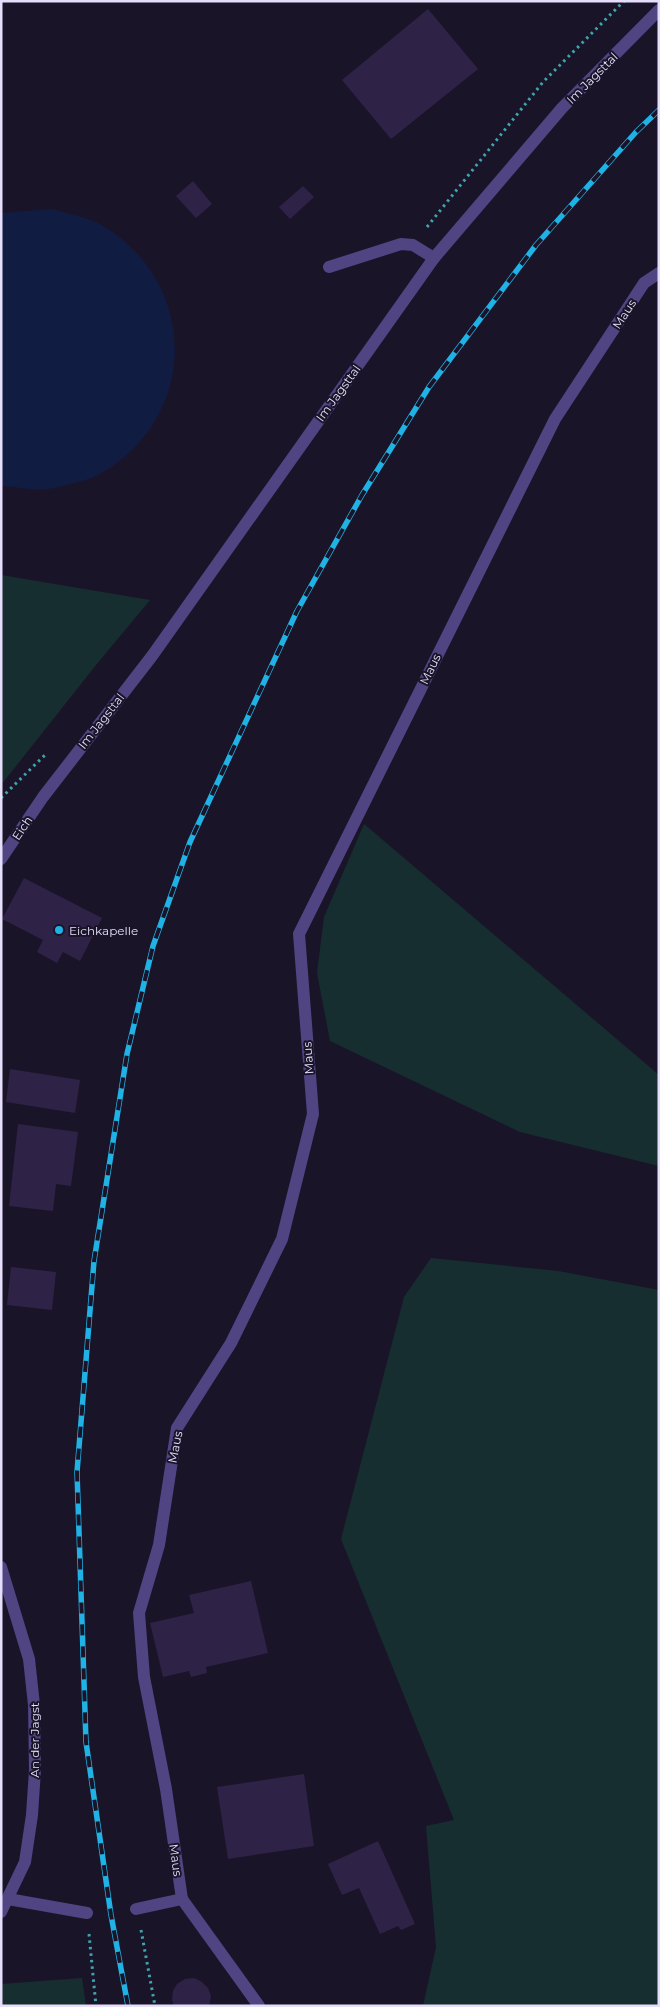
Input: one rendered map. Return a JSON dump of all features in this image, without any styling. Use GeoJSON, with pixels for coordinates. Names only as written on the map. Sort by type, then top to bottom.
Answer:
{"type":"FeatureCollection","features":[{"type":"Feature","properties":{"kind":"street","name":"Im Jagsttal"},"geometry":{"type":"LineString","coordinates":[[43,797],[152,656],[434,258],[562,108],[659,10]]}},
{"type":"Feature","properties":{"kind":"street"},"geometry":{"type":"LineString","coordinates":[[329,267],[401,244],[413,245],[434,258]]}},
{"type":"Feature","properties":{"kind":"street","name":"Maus"},"geometry":{"type":"LineString","coordinates":[[259,2006],[182,1899],[166,1789],[144,1677],[140,1613],[159,1544],[178,1428],[231,1342],[282,1239],[313,1114],[299,934],[555,419],[644,283],[659,273]]}},
{"type":"Feature","properties":{"kind":"street","name":"Eich"},"geometry":{"type":"LineString","coordinates":[[1,859],[43,797]]}},
{"type":"Feature","properties":{"kind":"street","name":"An der Jagst"},"geometry":{"type":"LineString","coordinates":[[1,1566],[29,1659],[34,1705],[35,1770],[32,1815],[24,1862],[1,1912]]}},
{"type":"Feature","properties":{"kind":"street"},"geometry":{"type":"LineString","coordinates":[[8,1899],[87,1913]]}},
{"type":"Feature","properties":{"kind":"street"},"geometry":{"type":"LineString","coordinates":[[136,1909],[182,1899]]}},
{"type":"Feature","properties":{"kind":"path"},"geometry":{"type":"LineString","coordinates":[[136,1909],[155,2006]]}},
{"type":"Feature","properties":{"kind":"path"},"geometry":{"type":"LineString","coordinates":[[87,1913],[96,2006]]}},
{"type":"Feature","properties":{"kind":"green space"},"geometry":{"type":"Polygon","coordinates":[[[1,575],[150,600],[1,785],[1,575]]]}},
{"type":"Feature","properties":{"kind":"green space"},"geometry":{"type":"Polygon","coordinates":[[[364,824],[659,1075],[659,1166],[520,1132],[330,1041],[317,973],[324,917],[364,824]]]}},
{"type":"Feature","properties":{"kind":"green space"},"geometry":{"type":"Polygon","coordinates":[[[431,1258],[558,1271],[659,1290],[659,2006],[423,2006],[436,1947],[426,1826],[454,1820],[341,1539],[404,1297],[431,1258]]]}},
{"type":"Feature","properties":{"kind":"green space"},"geometry":{"type":"Polygon","coordinates":[[[82,1978],[86,2006],[1,2006],[1,1984],[82,1978]]]}},
{"type":"Feature","properties":{"kind":"water"},"geometry":{"type":"Polygon","coordinates":[[[53,209],[100,224],[134,250],[157,282],[171,317],[175,354],[169,390],[153,424],[127,454],[92,478],[43,489],[3,486],[1,485],[1,213],[53,209]]]}},
{"type":"Feature","properties":{"kind":"building"},"geometry":{"type":"Polygon","coordinates":[[[428,9],[478,69],[391,139],[342,80],[428,9]]]}},
{"type":"Feature","properties":{"kind":"building"},"geometry":{"type":"Polygon","coordinates":[[[193,181],[212,204],[196,218],[176,196],[193,181]]]}},
{"type":"Feature","properties":{"kind":"building"},"geometry":{"type":"Polygon","coordinates":[[[303,186],[314,197],[290,219],[279,207],[303,186]]]}},
{"type":"Feature","properties":{"kind":"building","name":"Eichkapelle"},"geometry":{"type":"Polygon","coordinates":[[[24,878],[102,918],[80,961],[63,952],[57,963],[37,952],[43,940],[2,919],[24,878]]]}},
{"type":"Feature","properties":{"kind":"building"},"geometry":{"type":"Polygon","coordinates":[[[10,1069],[80,1080],[75,1113],[6,1102],[10,1069]]]}},
{"type":"Feature","properties":{"kind":"building"},"geometry":{"type":"Polygon","coordinates":[[[18,1124],[78,1132],[71,1186],[56,1184],[53,1211],[9,1206],[18,1124]]]}},
{"type":"Feature","properties":{"kind":"building"},"geometry":{"type":"Polygon","coordinates":[[[11,1267],[56,1272],[52,1310],[7,1305],[11,1267]]]}},
{"type":"Feature","properties":{"kind":"building"},"geometry":{"type":"Polygon","coordinates":[[[251,1581],[268,1653],[206,1667],[207,1673],[191,1677],[189,1671],[163,1677],[150,1623],[194,1613],[189,1595],[251,1581]]]}},
{"type":"Feature","properties":{"kind":"building"},"geometry":{"type":"Polygon","coordinates":[[[304,1774],[314,1846],[228,1859],[217,1787],[304,1774]]]}},
{"type":"Feature","properties":{"kind":"building"},"geometry":{"type":"Polygon","coordinates":[[[378,1841],[415,1924],[401,1930],[398,1926],[380,1934],[359,1888],[342,1895],[328,1864],[378,1841]]]}},
{"type":"Feature","properties":{"kind":"building"},"geometry":{"type":"Polygon","coordinates":[[[194,1978],[208,1988],[211,1996],[209,2006],[174,2006],[172,2000],[173,1991],[177,1984],[185,1979],[194,1978]]]}},
{"type":"Feature","properties":{"kind":"railway"},"geometry":{"type":"LineString","coordinates":[[128,2006],[111,1915],[86,1742],[77,1472],[94,1261],[127,1054],[153,946],[190,842],[297,611],[362,495],[429,387],[536,245],[636,132],[659,110]]}},
{"type":"Feature","properties":{"kind":"place","name":"Eichkapelle"},"geometry":{"type":"Point","coordinates":[59,930]}}]}
